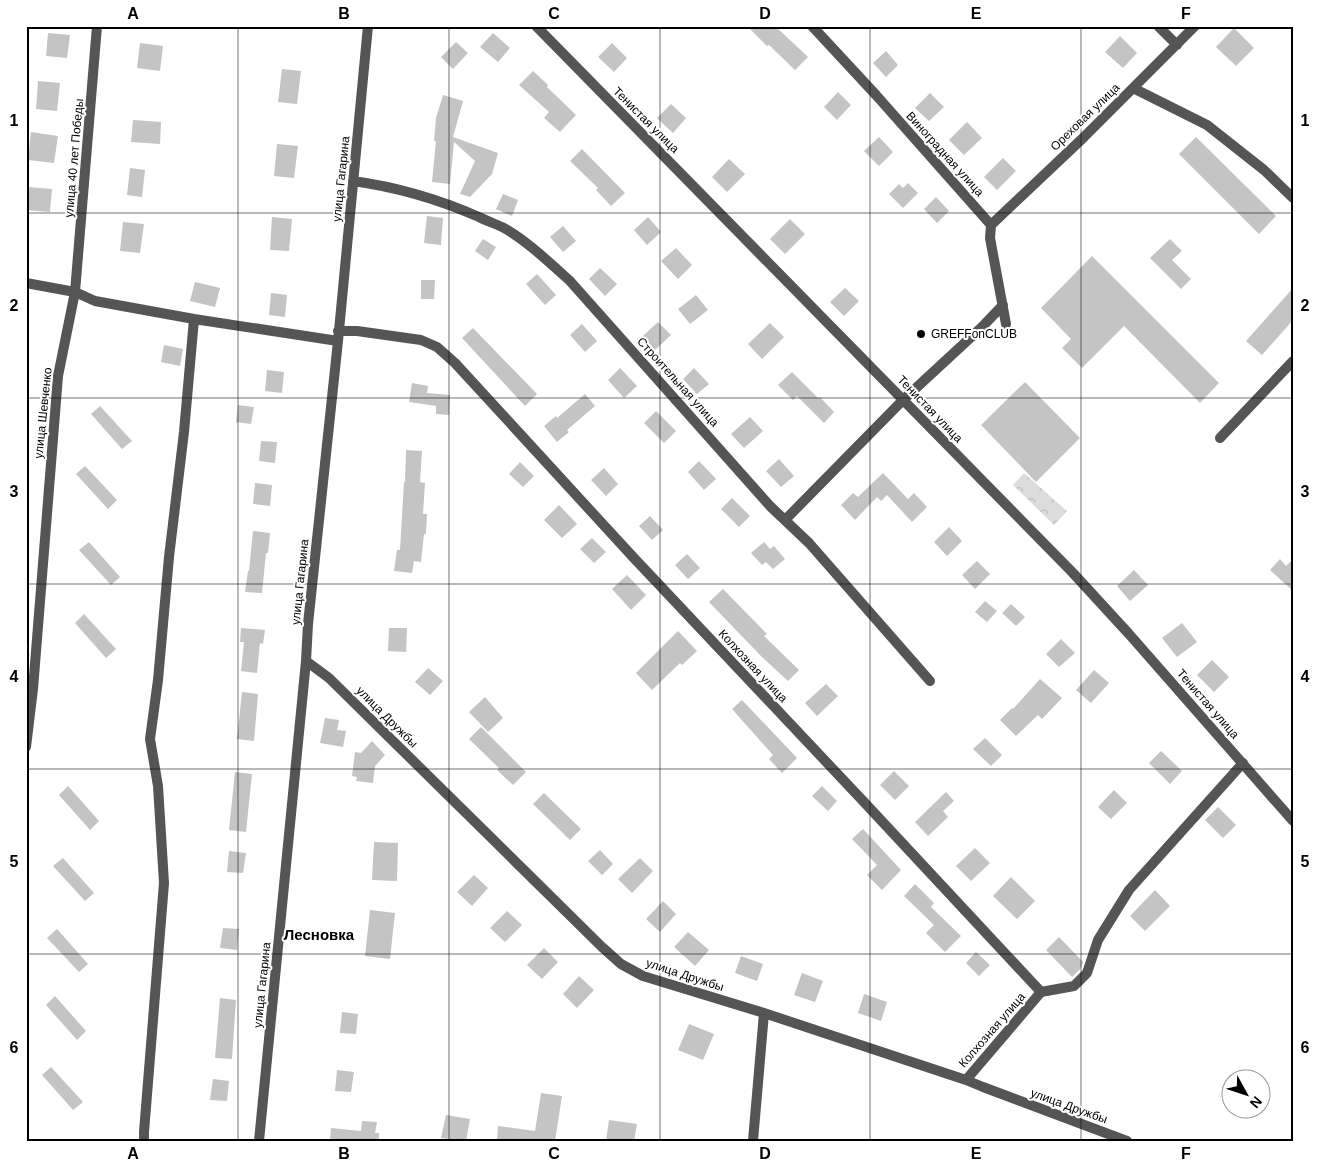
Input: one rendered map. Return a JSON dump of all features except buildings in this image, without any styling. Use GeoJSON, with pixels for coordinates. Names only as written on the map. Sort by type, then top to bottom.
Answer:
{"type":"FeatureCollection","features":[{"type":"Feature","properties":{"kind":"street","name":"улица 40 лет Победы"},"geometry":{"type":"LineString","coordinates":[[75,292],[97,26]]}},
{"type":"Feature","properties":{"kind":"street","name":"улица Гагарина"},"geometry":{"type":"LineString","coordinates":[[259,1141],[306,661],[308,624],[368,26]]}},
{"type":"Feature","properties":{"kind":"street","name":"Тенистая улица"},"geometry":{"type":"LineString","coordinates":[[536,26],[1073,573],[1136,641],[1293,821]]}},
{"type":"Feature","properties":{"kind":"street","name":"Виноградная улица"},"geometry":{"type":"LineString","coordinates":[[812,26],[876,94],[991,225]]}},
{"type":"Feature","properties":{"kind":"street"},"geometry":{"type":"LineString","coordinates":[[1158,26],[1176,45]]}},
{"type":"Feature","properties":{"kind":"street","name":"Ореховая улица"},"geometry":{"type":"LineString","coordinates":[[991,225],[1083,138],[1195,26]]}},
{"type":"Feature","properties":{"kind":"street"},"geometry":{"type":"LineString","coordinates":[[1133,88],[1207,125],[1264,170],[1293,198]]}},
{"type":"Feature","properties":{"kind":"street","name":"Строительная улица"},"geometry":{"type":"LineString","coordinates":[[353,181],[406,191],[463,210],[504,228],[541,254],[570,280],[770,506],[809,544],[930,681]]}},
{"type":"Feature","properties":{"kind":"street"},"geometry":{"type":"LineString","coordinates":[[991,225],[990,238],[1006,324]]}},
{"type":"Feature","properties":{"kind":"street","name":"Колхозная улица"},"geometry":{"type":"LineString","coordinates":[[26,283],[75,292],[95,301],[194,319],[338,336],[357,332],[421,340],[437,347],[455,363],[633,557],[1041,992],[966,1080]]}},
{"type":"Feature","properties":{"kind":"street","name":"улица Шевченко"},"geometry":{"type":"LineString","coordinates":[[26,747],[33,689],[58,376],[75,292]]}},
{"type":"Feature","properties":{"kind":"street"},"geometry":{"type":"LineString","coordinates":[[785,520],[903,400],[982,327],[1003,304]]}},
{"type":"Feature","properties":{"kind":"street"},"geometry":{"type":"LineString","coordinates":[[144,1141],[164,883],[158,786],[150,739],[184,432],[194,319]]}},
{"type":"Feature","properties":{"kind":"street"},"geometry":{"type":"LineString","coordinates":[[1220,438],[1293,360]]}},
{"type":"Feature","properties":{"kind":"street","name":"улица Дружбы"},"geometry":{"type":"LineString","coordinates":[[306,661],[330,678],[621,964],[643,976],[966,1080],[1127,1141]]}},
{"type":"Feature","properties":{"kind":"street"},"geometry":{"type":"LineString","coordinates":[[1041,992],[1074,986],[1087,973],[1098,940],[1129,890],[1243,763]]}},
{"type":"Feature","properties":{"kind":"street"},"geometry":{"type":"LineString","coordinates":[[753,1141],[764,1014]]}},
{"type":"Feature","properties":{"kind":"green space"},"geometry":{"type":"Polygon","coordinates":[[[1024,473],[1067,511],[1054,525],[1013,485],[1024,473]]]}},
{"type":"Feature","properties":{"kind":"place","name":"GREFFonCLUB"},"geometry":{"type":"Point","coordinates":[921,334]}},
{"type":"Feature","properties":{"kind":"district","name":"Лесновка"},"geometry":{"type":"Point","coordinates":[319,934]}}]}
